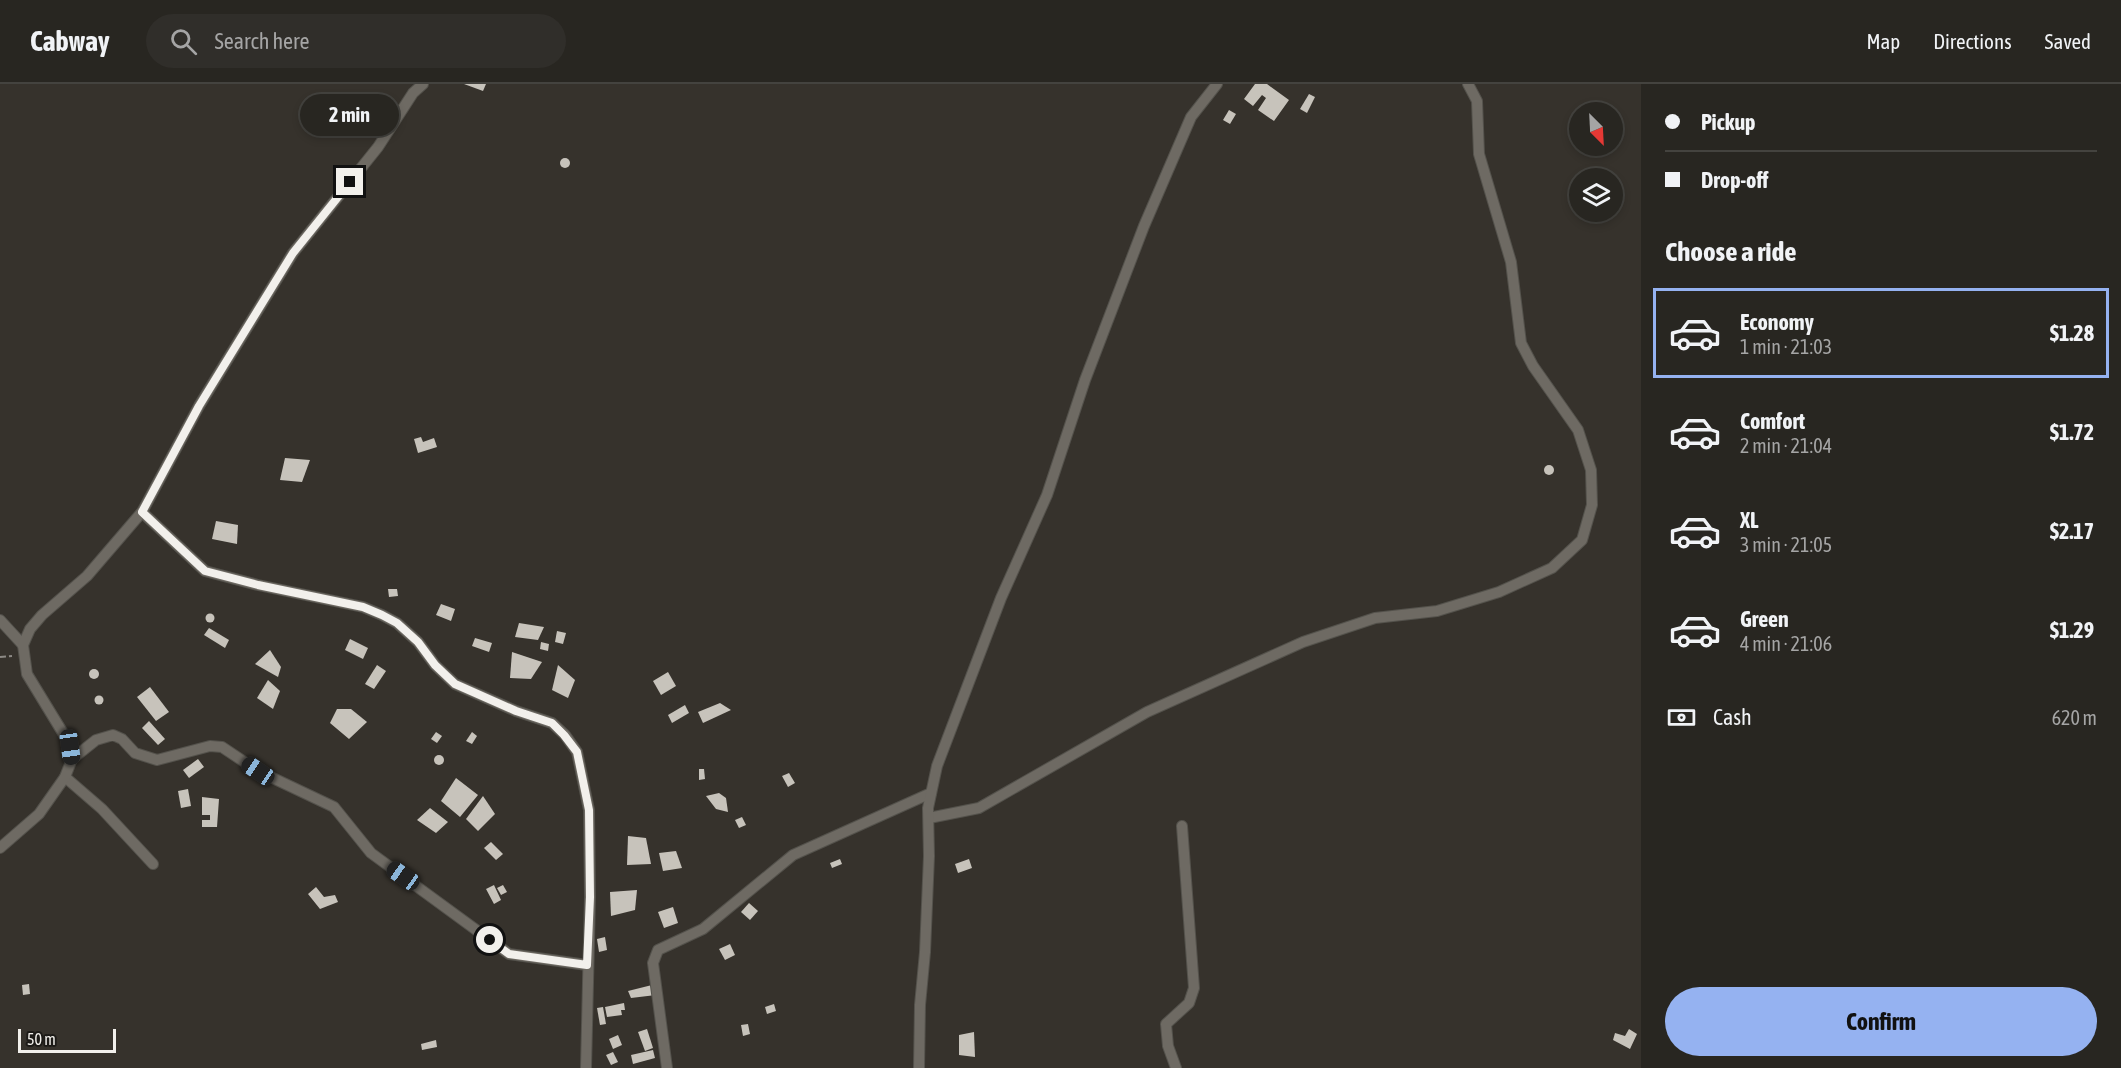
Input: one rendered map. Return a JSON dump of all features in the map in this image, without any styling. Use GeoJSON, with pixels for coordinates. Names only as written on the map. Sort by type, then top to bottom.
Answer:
{"type":"FeatureCollection","features":[{"type":"Feature","properties":{"kind":"street"},"geometry":{"type":"LineString","coordinates":[[23,645],[42,615],[87,576],[142,512],[199,406],[293,253],[378,147],[413,93],[423,84]]}},
{"type":"Feature","properties":{"kind":"street"},"geometry":{"type":"LineString","coordinates":[[919,1068],[929,818],[937,766],[1001,598],[1047,495],[1084,380],[1144,226],[1191,117],[1217,84]]}},
{"type":"Feature","properties":{"kind":"street"},"geometry":{"type":"LineString","coordinates":[[929,818],[979,808],[1147,712],[1304,642],[1375,618],[1437,610],[1499,592],[1552,568],[1582,540],[1592,506],[1591,470],[1578,430],[1533,366],[1521,343],[1511,262],[1479,154],[1477,101],[1468,84]]}},
{"type":"Feature","properties":{"kind":"street"},"geometry":{"type":"LineString","coordinates":[[142,512],[205,571],[258,585],[363,607],[382,615],[397,623],[418,642],[435,665],[455,684],[516,711],[552,723],[564,735],[577,752],[589,810],[590,897],[586,1068]]}},
{"type":"Feature","properties":{"kind":"street"},"geometry":{"type":"LineString","coordinates":[[0,620],[23,645],[27,674],[63,733],[70,747],[72,759],[65,777],[39,814],[0,848]]}},
{"type":"Feature","properties":{"kind":"street"},"geometry":{"type":"LineString","coordinates":[[72,759],[96,741],[113,735],[122,739],[135,753],[157,760],[210,746],[222,747],[258,771],[334,807],[371,853],[509,954],[587,965]]}},
{"type":"Feature","properties":{"kind":"street"},"geometry":{"type":"LineString","coordinates":[[65,777],[102,809],[153,864]]}},
{"type":"Feature","properties":{"kind":"street"},"geometry":{"type":"LineString","coordinates":[[667,1068],[653,963],[658,950],[703,929],[735,904],[763,877],[793,855],[932,793]]}},
{"type":"Feature","properties":{"kind":"street"},"geometry":{"type":"LineString","coordinates":[[1176,1068],[1168,1046],[1166,1024],[1189,1003],[1194,988],[1182,826]]}},
{"type":"Feature","properties":{"kind":"building"},"geometry":{"type":"Polygon","coordinates":[[[464,84],[486,84],[483,91],[464,84]]]}},
{"type":"Feature","properties":{"kind":"building"},"geometry":{"type":"Polygon","coordinates":[[[1255,84],[1267,84],[1289,100],[1274,121],[1258,110],[1266,98],[1262,95],[1253,106],[1244,99],[1255,84]]]}},
{"type":"Feature","properties":{"kind":"building"},"geometry":{"type":"Polygon","coordinates":[[[1309,94],[1315,97],[1307,113],[1300,109],[1309,94]]]}},
{"type":"Feature","properties":{"kind":"building"},"geometry":{"type":"Polygon","coordinates":[[[1229,110],[1236,114],[1230,124],[1223,120],[1229,110]]]}},
{"type":"Feature","properties":{"kind":"building"},"geometry":{"type":"Polygon","coordinates":[[[565,158],[569,159],[569,167],[565,168],[561,167],[560,163],[561,159],[565,158]]]}},
{"type":"Feature","properties":{"kind":"building"},"geometry":{"type":"Polygon","coordinates":[[[421,437],[423,442],[434,438],[437,447],[418,453],[414,439],[421,437]]]}},
{"type":"Feature","properties":{"kind":"building"},"geometry":{"type":"Polygon","coordinates":[[[285,458],[310,460],[302,482],[280,480],[285,458]]]}},
{"type":"Feature","properties":{"kind":"building"},"geometry":{"type":"Polygon","coordinates":[[[1549,465],[1554,470],[1549,475],[1544,470],[1549,465]]]}},
{"type":"Feature","properties":{"kind":"building"},"geometry":{"type":"Polygon","coordinates":[[[216,521],[238,525],[237,544],[212,539],[216,521]]]}},
{"type":"Feature","properties":{"kind":"building"},"geometry":{"type":"Polygon","coordinates":[[[388,589],[397,589],[398,596],[389,597],[388,589]]]}},
{"type":"Feature","properties":{"kind":"building"},"geometry":{"type":"Polygon","coordinates":[[[441,604],[455,609],[451,621],[436,615],[441,604]]]}},
{"type":"Feature","properties":{"kind":"building"},"geometry":{"type":"Polygon","coordinates":[[[210,614],[214,618],[210,622],[206,618],[210,614]]]}},
{"type":"Feature","properties":{"kind":"building"},"geometry":{"type":"Polygon","coordinates":[[[519,623],[544,627],[538,640],[515,637],[519,623]]]}},
{"type":"Feature","properties":{"kind":"building"},"geometry":{"type":"Polygon","coordinates":[[[209,628],[229,640],[225,648],[204,635],[209,628]]]}},
{"type":"Feature","properties":{"kind":"building"},"geometry":{"type":"Polygon","coordinates":[[[557,631],[566,633],[563,644],[555,642],[557,631]]]}},
{"type":"Feature","properties":{"kind":"building"},"geometry":{"type":"Polygon","coordinates":[[[475,638],[492,643],[489,652],[472,646],[475,638]]]}},
{"type":"Feature","properties":{"kind":"building"},"geometry":{"type":"Polygon","coordinates":[[[350,639],[368,648],[363,659],[345,650],[350,639]]]}},
{"type":"Feature","properties":{"kind":"building"},"geometry":{"type":"Polygon","coordinates":[[[541,642],[549,644],[548,651],[540,649],[541,642]]]}},
{"type":"Feature","properties":{"kind":"building"},"geometry":{"type":"Polygon","coordinates":[[[270,650],[281,667],[278,677],[255,664],[270,650]]]}},
{"type":"Feature","properties":{"kind":"building"},"geometry":{"type":"Polygon","coordinates":[[[512,652],[542,662],[531,679],[510,678],[512,652]]]}},
{"type":"Feature","properties":{"kind":"building"},"geometry":{"type":"Polygon","coordinates":[[[377,665],[386,671],[374,689],[365,684],[377,665]]]}},
{"type":"Feature","properties":{"kind":"building"},"geometry":{"type":"Polygon","coordinates":[[[558,665],[575,680],[568,698],[552,690],[558,665]]]}},
{"type":"Feature","properties":{"kind":"building"},"geometry":{"type":"Polygon","coordinates":[[[94,669],[99,674],[94,679],[89,674],[94,669]]]}},
{"type":"Feature","properties":{"kind":"building"},"geometry":{"type":"Polygon","coordinates":[[[668,672],[676,686],[661,695],[653,681],[668,672]]]}},
{"type":"Feature","properties":{"kind":"building"},"geometry":{"type":"Polygon","coordinates":[[[268,680],[280,691],[273,709],[257,698],[268,680]]]}},
{"type":"Feature","properties":{"kind":"building"},"geometry":{"type":"Polygon","coordinates":[[[150,687],[169,712],[156,721],[137,697],[150,687]]]}},
{"type":"Feature","properties":{"kind":"building"},"geometry":{"type":"Polygon","coordinates":[[[99,696],[103,700],[99,704],[95,700],[99,696]]]}},
{"type":"Feature","properties":{"kind":"building"},"geometry":{"type":"Polygon","coordinates":[[[720,703],[731,710],[703,723],[698,712],[720,703]]]}},
{"type":"Feature","properties":{"kind":"building"},"geometry":{"type":"Polygon","coordinates":[[[685,705],[689,713],[672,723],[668,715],[685,705]]]}},
{"type":"Feature","properties":{"kind":"building"},"geometry":{"type":"Polygon","coordinates":[[[337,709],[351,709],[367,722],[349,739],[330,723],[337,709]]]}},
{"type":"Feature","properties":{"kind":"building"},"geometry":{"type":"Polygon","coordinates":[[[149,721],[165,739],[158,745],[142,728],[149,721]]]}},
{"type":"Feature","properties":{"kind":"building"},"geometry":{"type":"Polygon","coordinates":[[[436,732],[442,736],[437,743],[431,739],[436,732]]]}},
{"type":"Feature","properties":{"kind":"building"},"geometry":{"type":"Polygon","coordinates":[[[472,732],[477,736],[472,744],[466,741],[472,732]]]}},
{"type":"Feature","properties":{"kind":"building"},"geometry":{"type":"Polygon","coordinates":[[[439,755],[444,760],[439,765],[434,760],[439,755]]]}},
{"type":"Feature","properties":{"kind":"building"},"geometry":{"type":"Polygon","coordinates":[[[198,759],[204,767],[189,778],[183,770],[198,759]]]}},
{"type":"Feature","properties":{"kind":"building"},"geometry":{"type":"Polygon","coordinates":[[[699,769],[704,769],[705,779],[699,780],[699,769]]]}},
{"type":"Feature","properties":{"kind":"building"},"geometry":{"type":"Polygon","coordinates":[[[789,773],[795,783],[788,787],[782,776],[789,773]]]}},
{"type":"Feature","properties":{"kind":"building"},"geometry":{"type":"Polygon","coordinates":[[[456,778],[478,795],[460,817],[441,801],[456,778]]]}},
{"type":"Feature","properties":{"kind":"building"},"geometry":{"type":"Polygon","coordinates":[[[188,789],[191,806],[181,808],[178,791],[188,789]]]}},
{"type":"Feature","properties":{"kind":"building"},"geometry":{"type":"Polygon","coordinates":[[[719,793],[726,798],[728,812],[716,809],[706,796],[719,793]]]}},
{"type":"Feature","properties":{"kind":"building"},"geometry":{"type":"Polygon","coordinates":[[[483,796],[495,814],[478,831],[466,819],[483,796]]]}},
{"type":"Feature","properties":{"kind":"building"},"geometry":{"type":"Polygon","coordinates":[[[202,797],[219,799],[217,827],[202,827],[202,820],[210,820],[210,815],[202,815],[202,797]]]}},
{"type":"Feature","properties":{"kind":"building"},"geometry":{"type":"Polygon","coordinates":[[[430,808],[448,822],[436,833],[417,820],[430,808]]]}},
{"type":"Feature","properties":{"kind":"building"},"geometry":{"type":"Polygon","coordinates":[[[742,817],[746,825],[739,828],[735,820],[742,817]]]}},
{"type":"Feature","properties":{"kind":"building"},"geometry":{"type":"Polygon","coordinates":[[[628,836],[646,838],[651,864],[627,865],[628,836]]]}},
{"type":"Feature","properties":{"kind":"building"},"geometry":{"type":"Polygon","coordinates":[[[491,842],[503,854],[496,860],[484,848],[491,842]]]}},
{"type":"Feature","properties":{"kind":"building"},"geometry":{"type":"Polygon","coordinates":[[[676,851],[682,868],[663,871],[659,853],[676,851]]]}},
{"type":"Feature","properties":{"kind":"building"},"geometry":{"type":"Polygon","coordinates":[[[840,859],[842,864],[832,868],[830,863],[840,859]]]}},
{"type":"Feature","properties":{"kind":"building"},"geometry":{"type":"Polygon","coordinates":[[[969,859],[972,868],[958,873],[955,864],[969,859]]]}},
{"type":"Feature","properties":{"kind":"building"},"geometry":{"type":"Polygon","coordinates":[[[494,885],[501,900],[494,904],[486,889],[494,885]]]}},
{"type":"Feature","properties":{"kind":"building"},"geometry":{"type":"Polygon","coordinates":[[[503,885],[507,892],[501,895],[497,888],[503,885]]]}},
{"type":"Feature","properties":{"kind":"building"},"geometry":{"type":"Polygon","coordinates":[[[316,887],[324,897],[335,895],[338,902],[320,909],[308,894],[316,887]]]}},
{"type":"Feature","properties":{"kind":"building"},"geometry":{"type":"Polygon","coordinates":[[[637,890],[635,910],[611,916],[610,892],[637,890]]]}},
{"type":"Feature","properties":{"kind":"building"},"geometry":{"type":"Polygon","coordinates":[[[749,903],[758,911],[750,920],[741,912],[749,903]]]}},
{"type":"Feature","properties":{"kind":"building"},"geometry":{"type":"Polygon","coordinates":[[[673,907],[678,923],[664,928],[658,912],[673,907]]]}},
{"type":"Feature","properties":{"kind":"building"},"geometry":{"type":"Polygon","coordinates":[[[605,937],[607,950],[599,952],[597,939],[605,937]]]}},
{"type":"Feature","properties":{"kind":"building"},"geometry":{"type":"Polygon","coordinates":[[[730,944],[735,955],[725,960],[719,949],[730,944]]]}},
{"type":"Feature","properties":{"kind":"building"},"geometry":{"type":"Polygon","coordinates":[[[29,984],[30,994],[23,995],[22,985],[29,984]]]}},
{"type":"Feature","properties":{"kind":"building"},"geometry":{"type":"Polygon","coordinates":[[[652,985],[656,995],[631,998],[628,991],[652,985]]]}},
{"type":"Feature","properties":{"kind":"building"},"geometry":{"type":"Polygon","coordinates":[[[624,1003],[625,1010],[621,1010],[622,1015],[607,1017],[605,1007],[624,1003]]]}},
{"type":"Feature","properties":{"kind":"building"},"geometry":{"type":"Polygon","coordinates":[[[774,1004],[776,1011],[767,1014],[765,1007],[774,1004]]]}},
{"type":"Feature","properties":{"kind":"building"},"geometry":{"type":"Polygon","coordinates":[[[603,1007],[606,1024],[600,1025],[597,1008],[603,1007]]]}},
{"type":"Feature","properties":{"kind":"building"},"geometry":{"type":"Polygon","coordinates":[[[748,1024],[750,1034],[743,1036],[741,1025],[748,1024]]]}},
{"type":"Feature","properties":{"kind":"building"},"geometry":{"type":"Polygon","coordinates":[[[647,1029],[653,1048],[645,1051],[638,1032],[647,1029]]]}},
{"type":"Feature","properties":{"kind":"building"},"geometry":{"type":"Polygon","coordinates":[[[1629,1029],[1637,1034],[1630,1049],[1613,1040],[1615,1033],[1625,1036],[1629,1029]]]}},
{"type":"Feature","properties":{"kind":"building"},"geometry":{"type":"Polygon","coordinates":[[[974,1032],[975,1057],[959,1055],[959,1035],[974,1032]]]}},
{"type":"Feature","properties":{"kind":"building"},"geometry":{"type":"Polygon","coordinates":[[[618,1035],[622,1045],[613,1049],[609,1039],[618,1035]]]}},
{"type":"Feature","properties":{"kind":"building"},"geometry":{"type":"Polygon","coordinates":[[[436,1040],[437,1047],[422,1050],[421,1044],[436,1040]]]}},
{"type":"Feature","properties":{"kind":"building"},"geometry":{"type":"Polygon","coordinates":[[[653,1050],[655,1058],[633,1064],[631,1055],[653,1050]]]}},
{"type":"Feature","properties":{"kind":"building"},"geometry":{"type":"Polygon","coordinates":[[[613,1052],[618,1062],[611,1065],[606,1055],[613,1052]]]}},
{"type":"Feature","properties":{"kind":"route"},"geometry":{"type":"LineString","coordinates":[[350,182],[293,253],[199,406],[142,512],[205,571],[258,585],[363,607],[382,615],[397,623],[418,642],[435,665],[455,684],[516,711],[552,723],[564,735],[577,752],[589,810],[590,897],[587,965],[509,954],[490,940]]}}]}
